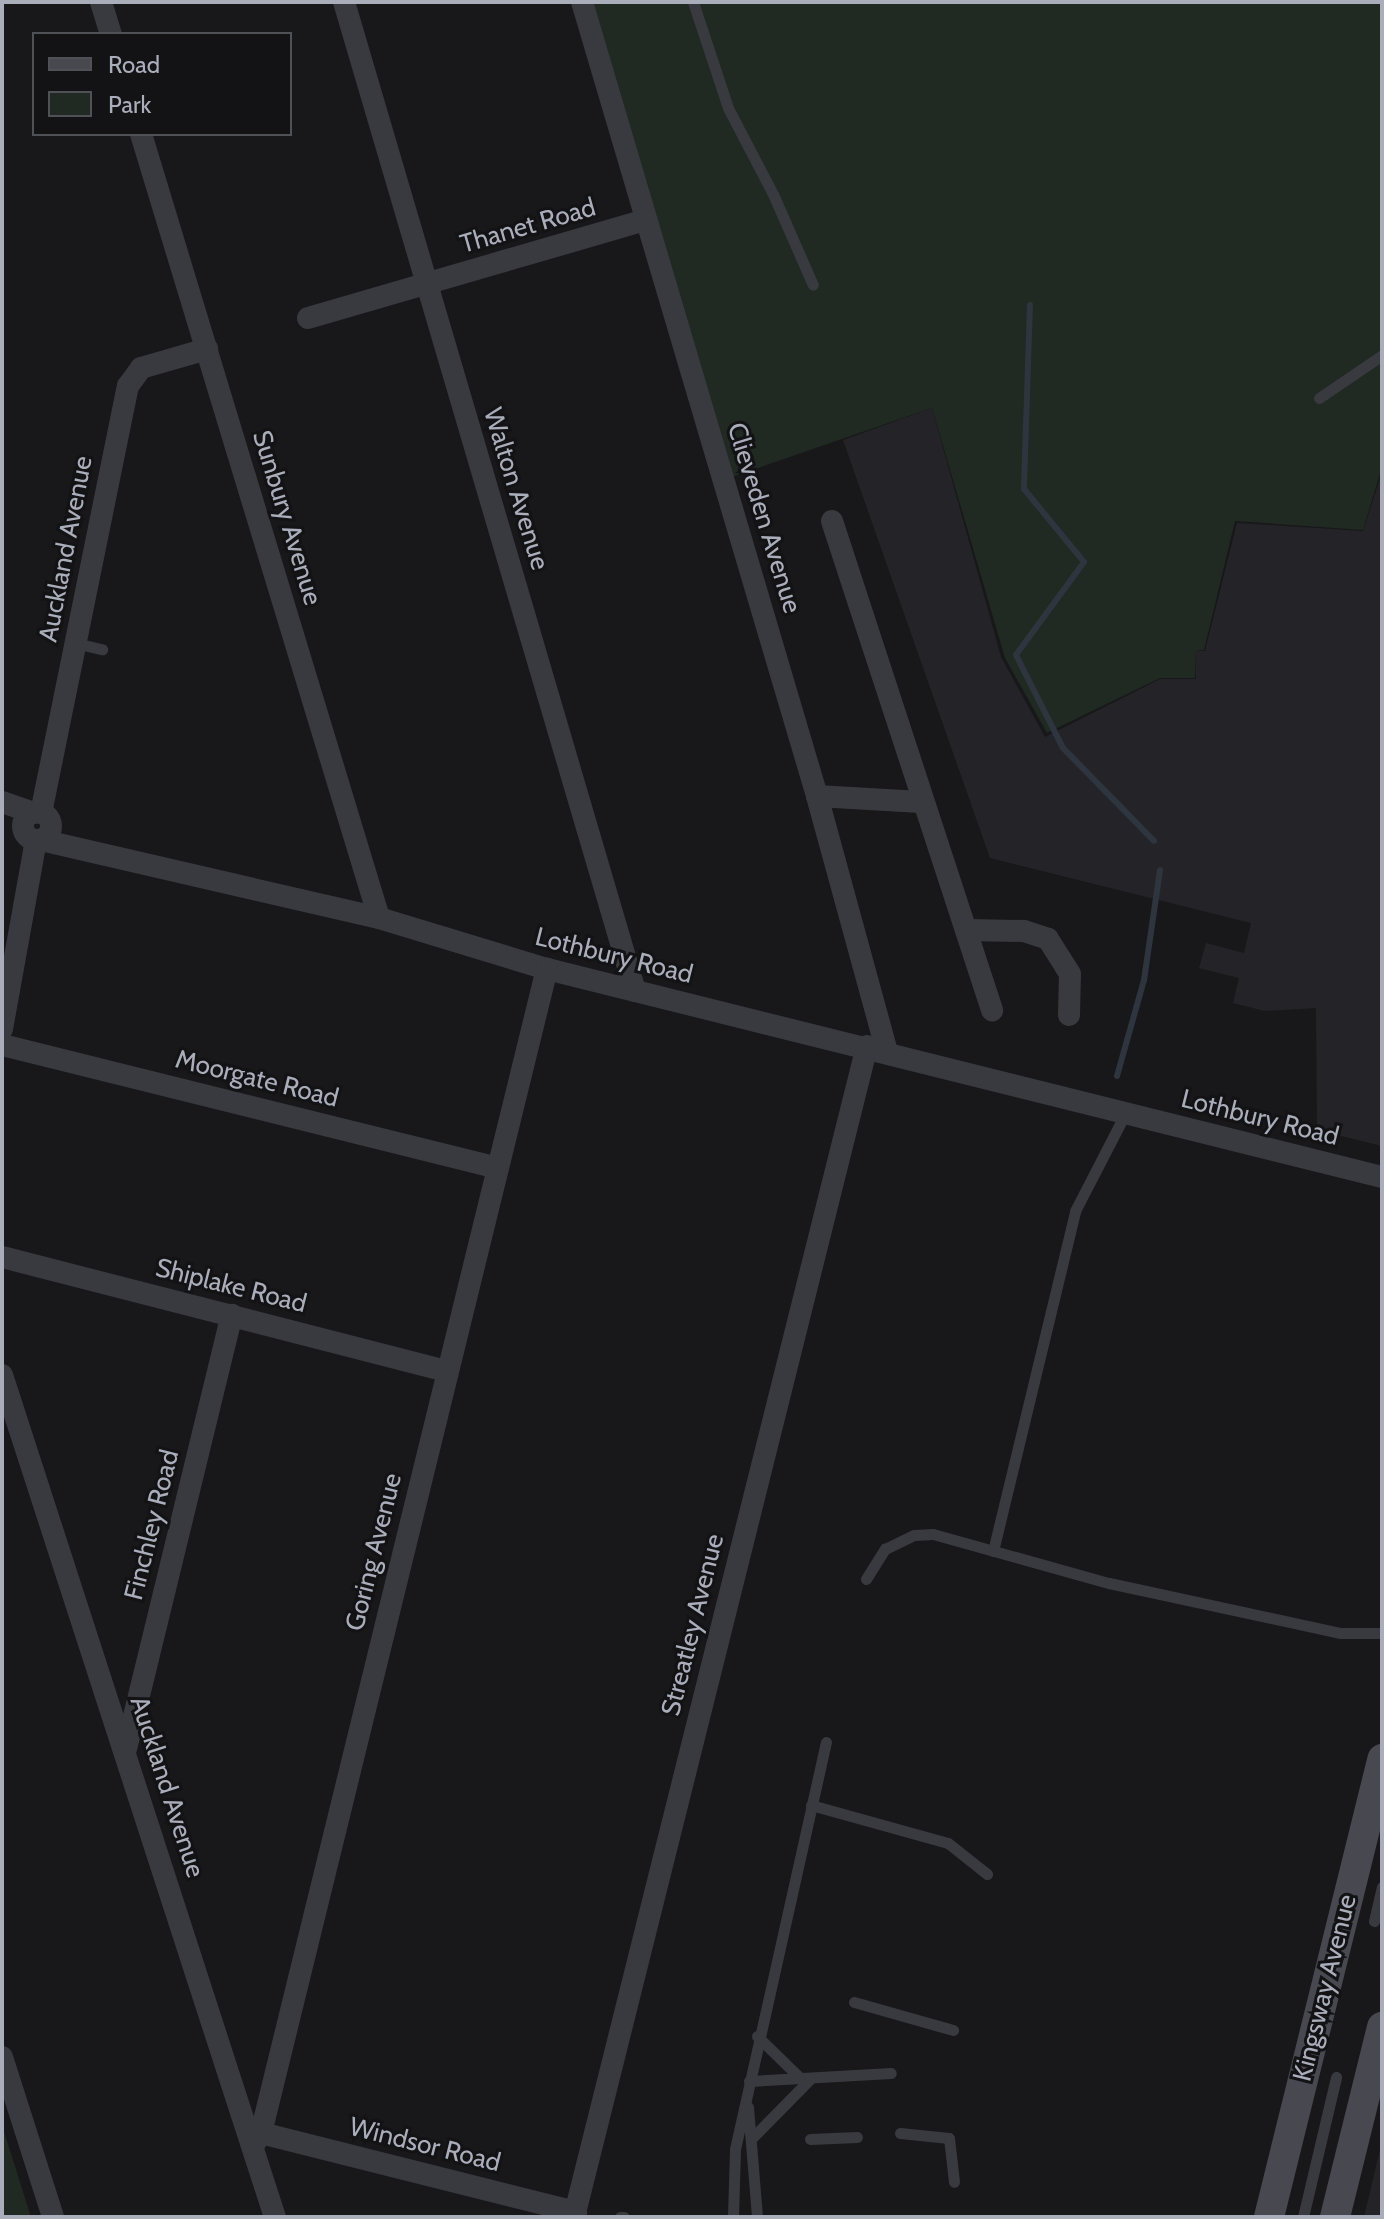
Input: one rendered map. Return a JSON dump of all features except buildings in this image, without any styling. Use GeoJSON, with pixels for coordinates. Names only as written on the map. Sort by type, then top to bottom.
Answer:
{"type":"FeatureCollection","features":[{"type":"Feature","properties":{"kind":"main road","name":"Kingsway Avenue"},"geometry":{"type":"LineString","coordinates":[[1269,2217],[1382,1759]]}},
{"type":"Feature","properties":{"kind":"main road"},"geometry":{"type":"LineString","coordinates":[[1335,2217],[1382,2027]]}},
{"type":"Feature","properties":{"kind":"street"},"geometry":{"type":"LineString","coordinates":[[101,2],[110,32]]}},
{"type":"Feature","properties":{"kind":"street","name":"Walton Avenue"},"geometry":{"type":"LineString","coordinates":[[344,2],[635,991]]}},
{"type":"Feature","properties":{"kind":"street","name":"Clieveden Avenue"},"geometry":{"type":"LineString","coordinates":[[582,2],[817,796],[877,1049]]}},
{"type":"Feature","properties":{"kind":"street","name":"Sunbury Avenue"},"geometry":{"type":"LineString","coordinates":[[142,136],[379,918]]}},
{"type":"Feature","properties":{"kind":"street","name":"Thanet Road"},"geometry":{"type":"LineString","coordinates":[[426,285],[646,220]]}},
{"type":"Feature","properties":{"kind":"street"},"geometry":{"type":"LineString","coordinates":[[308,318],[426,285]]}},
{"type":"Feature","properties":{"kind":"street","name":"Auckland Avenue"},"geometry":{"type":"LineString","coordinates":[[2,1029],[37,828],[128,386],[141,368],[207,349]]}},
{"type":"Feature","properties":{"kind":"street"},"geometry":{"type":"LineString","coordinates":[[832,521],[921,802],[992,1010]]}},
{"type":"Feature","properties":{"kind":"street"},"geometry":{"type":"LineString","coordinates":[[817,796],[921,802]]}},
{"type":"Feature","properties":{"kind":"street","name":"Lothbury Road"},"geometry":{"type":"LineString","coordinates":[[2,802],[37,828]]}},
{"type":"Feature","properties":{"kind":"street","name":"Lothbury Road"},"geometry":{"type":"LineString","coordinates":[[2,810],[91,853],[379,918],[547,969],[1382,1177]]}},
{"type":"Feature","properties":{"kind":"street"},"geometry":{"type":"LineString","coordinates":[[966,930],[1024,931],[1048,939],[1070,974],[1069,1015]]}},
{"type":"Feature","properties":{"kind":"street","name":"Goring Avenue"},"geometry":{"type":"LineString","coordinates":[[257,2140],[547,969]]}},
{"type":"Feature","properties":{"kind":"street","name":"Moorgate Road"},"geometry":{"type":"LineString","coordinates":[[2,1045],[498,1168]]}},
{"type":"Feature","properties":{"kind":"street","name":"Streatley Avenue"},"geometry":{"type":"LineString","coordinates":[[575,2214],[877,1049]]}},
{"type":"Feature","properties":{"kind":"street","name":"Shiplake Road"},"geometry":{"type":"LineString","coordinates":[[2,1257],[446,1371]]}},
{"type":"Feature","properties":{"kind":"street","name":"Finchley Road"},"geometry":{"type":"LineString","coordinates":[[126,1749],[232,1315]]}},
{"type":"Feature","properties":{"kind":"street","name":"Auckland Avenue"},"geometry":{"type":"LineString","coordinates":[[2,1375],[257,2140],[275,2217]]}},
{"type":"Feature","properties":{"kind":"street"},"geometry":{"type":"LineString","coordinates":[[2,2057],[53,2217]]}},
{"type":"Feature","properties":{"kind":"street","name":"Windsor Road"},"geometry":{"type":"LineString","coordinates":[[257,2140],[575,2214]]}},
{"type":"Feature","properties":{"kind":"lane"},"geometry":{"type":"LineString","coordinates":[[693,2],[728,108],[773,194],[813,285]]}},
{"type":"Feature","properties":{"kind":"lane"},"geometry":{"type":"LineString","coordinates":[[1319,398],[1382,355]]}},
{"type":"Feature","properties":{"kind":"lane"},"geometry":{"type":"LineString","coordinates":[[75,643],[102,649]]}},
{"type":"Feature","properties":{"kind":"lane"},"geometry":{"type":"LineString","coordinates":[[993,1551],[1075,1211],[1125,1114]]}},
{"type":"Feature","properties":{"kind":"lane"},"geometry":{"type":"LineString","coordinates":[[866,1579],[885,1549],[914,1535],[933,1534],[1109,1583],[1341,1633],[1382,1633]]}},
{"type":"Feature","properties":{"kind":"lane"},"geometry":{"type":"LineString","coordinates":[[733,2217],[735,2149],[757,2036],[826,1742]]}},
{"type":"Feature","properties":{"kind":"lane"},"geometry":{"type":"LineString","coordinates":[[811,1805],[948,1843],[987,1874]]}},
{"type":"Feature","properties":{"kind":"lane"},"geometry":{"type":"LineString","coordinates":[[1374,1921],[1382,1887]]}},
{"type":"Feature","properties":{"kind":"lane"},"geometry":{"type":"LineString","coordinates":[[854,2002],[953,2030]]}},
{"type":"Feature","properties":{"kind":"lane"},"geometry":{"type":"LineString","coordinates":[[757,2036],[806,2079]]}},
{"type":"Feature","properties":{"kind":"lane"},"geometry":{"type":"LineString","coordinates":[[749,2081],[891,2073]]}},
{"type":"Feature","properties":{"kind":"lane"},"geometry":{"type":"LineString","coordinates":[[1303,2217],[1336,2077]]}},
{"type":"Feature","properties":{"kind":"lane"},"geometry":{"type":"LineString","coordinates":[[752,2138],[806,2079]]}},
{"type":"Feature","properties":{"kind":"lane"},"geometry":{"type":"LineString","coordinates":[[746,2098],[757,2217]]}},
{"type":"Feature","properties":{"kind":"lane"},"geometry":{"type":"LineString","coordinates":[[900,2133],[949,2138],[954,2182]]}},
{"type":"Feature","properties":{"kind":"lane"},"geometry":{"type":"LineString","coordinates":[[810,2139],[857,2137]]}},
{"type":"Feature","properties":{"kind":"shaded area"},"geometry":{"type":"Polygon","coordinates":[[[932,408],[1001,657],[1045,737],[1160,679],[1196,679],[1196,651],[1205,651],[1237,523],[1363,531],[1382,472],[1382,1146],[1317,1130],[1316,1008],[1265,1011],[1233,1003],[1239,978],[1199,968],[1206,943],[1244,953],[1251,923],[990,858],[843,440],[932,408]]]}},
{"type":"Feature","properties":{"kind":"shaded area"},"geometry":{"type":"Polygon","coordinates":[[[1382,2141],[1382,2217],[1364,2217],[1382,2141]]]}},
{"type":"Feature","properties":{"kind":"green space"},"geometry":{"type":"Polygon","coordinates":[[[581,2],[1382,2],[1382,467],[1363,530],[1235,521],[1204,650],[1196,651],[1195,678],[1160,678],[1047,733],[1005,658],[932,408],[723,480],[581,2]]]}},
{"type":"Feature","properties":{"kind":"green space"},"geometry":{"type":"Polygon","coordinates":[[[2,2125],[31,2217],[2,2217],[2,2125]]]}},
{"type":"Feature","properties":{"kind":"waterway"},"geometry":{"type":"LineString","coordinates":[[1030,305],[1024,489],[1084,562],[1016,655],[1063,748],[1154,841]]}},
{"type":"Feature","properties":{"kind":"waterway"},"geometry":{"type":"LineString","coordinates":[[1117,1076],[1144,980],[1160,870]]}}]}
